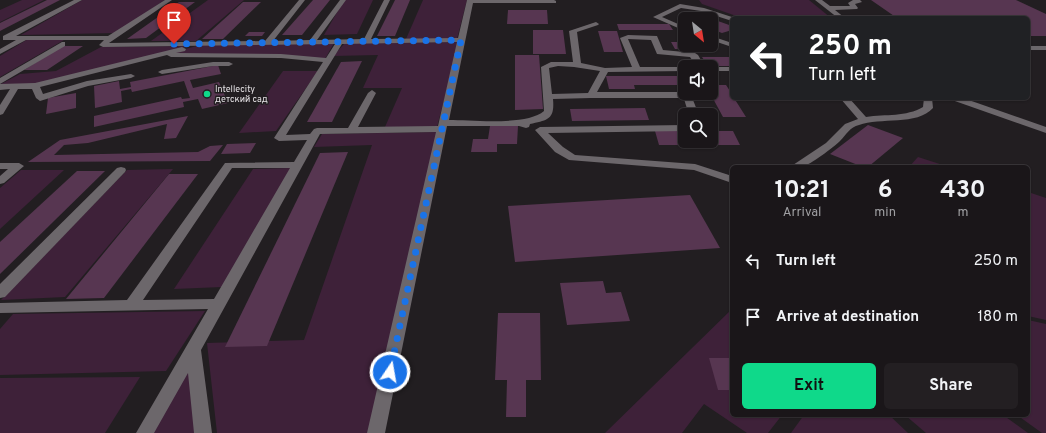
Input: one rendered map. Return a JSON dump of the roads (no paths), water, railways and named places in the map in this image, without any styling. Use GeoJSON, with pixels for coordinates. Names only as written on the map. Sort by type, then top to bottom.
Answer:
{"type":"FeatureCollection","features":[{"type":"Feature","properties":{"kind":"street"},"geometry":{"type":"LineString","coordinates":[[79,0],[6,38],[110,38]]}},
{"type":"Feature","properties":{"kind":"street"},"geometry":{"type":"LineString","coordinates":[[169,0],[110,38],[103,45],[461,40]]}},
{"type":"Feature","properties":{"kind":"street"},"geometry":{"type":"LineString","coordinates":[[267,43],[302,0]]}},
{"type":"Feature","properties":{"kind":"street"},"geometry":{"type":"LineString","coordinates":[[312,42],[343,0]]}},
{"type":"Feature","properties":{"kind":"street"},"geometry":{"type":"LineString","coordinates":[[366,42],[387,0]]}},
{"type":"Feature","properties":{"kind":"street"},"geometry":{"type":"LineString","coordinates":[[376,433],[469,1],[505,0],[554,2]]}},
{"type":"Feature","properties":{"kind":"street"},"geometry":{"type":"LineString","coordinates":[[695,0],[702,9]]}},
{"type":"Feature","properties":{"kind":"street"},"geometry":{"type":"LineString","coordinates":[[818,0],[839,16]]}},
{"type":"Feature","properties":{"kind":"street"},"geometry":{"type":"LineString","coordinates":[[829,8],[855,8],[851,3],[859,2],[856,0]]}},
{"type":"Feature","properties":{"kind":"street"},"geometry":{"type":"LineString","coordinates":[[678,26],[656,18],[680,6],[702,9],[730,18]]}},
{"type":"Feature","properties":{"kind":"street"},"geometry":{"type":"LineString","coordinates":[[577,65],[573,30],[596,24]]}},
{"type":"Feature","properties":{"kind":"street"},"geometry":{"type":"LineString","coordinates":[[0,52],[26,38]]}},
{"type":"Feature","properties":{"kind":"street"},"geometry":{"type":"LineString","coordinates":[[637,70],[624,38],[654,38],[660,52],[692,55],[697,60]]}},
{"type":"Feature","properties":{"kind":"street"},"geometry":{"type":"LineString","coordinates":[[718,40],[730,44]]}},
{"type":"Feature","properties":{"kind":"street"},"geometry":{"type":"LineString","coordinates":[[314,137],[279,138],[340,42]]}},
{"type":"Feature","properties":{"kind":"street"},"geometry":{"type":"LineString","coordinates":[[0,82],[62,44]]}},
{"type":"Feature","properties":{"kind":"street"},"geometry":{"type":"LineString","coordinates":[[0,87],[35,86],[202,44]]}},
{"type":"Feature","properties":{"kind":"street"},"geometry":{"type":"LineString","coordinates":[[1030,48],[1046,48]]}},
{"type":"Feature","properties":{"kind":"street"},"geometry":{"type":"LineString","coordinates":[[159,55],[281,56],[327,62]]}},
{"type":"Feature","properties":{"kind":"street"},"geometry":{"type":"LineString","coordinates":[[162,72],[213,64],[327,62]]}},
{"type":"Feature","properties":{"kind":"street"},"geometry":{"type":"LineString","coordinates":[[145,433],[317,131],[520,123],[542,118],[549,112],[548,96],[544,76],[545,67],[554,64],[577,65],[605,70],[678,69]]}},
{"type":"Feature","properties":{"kind":"street"},"geometry":{"type":"LineString","coordinates":[[718,69],[730,69]]}},
{"type":"Feature","properties":{"kind":"street"},"geometry":{"type":"LineString","coordinates":[[591,95],[605,70]]}},
{"type":"Feature","properties":{"kind":"street"},"geometry":{"type":"LineString","coordinates":[[35,86],[40,98],[87,84],[131,76]]}},
{"type":"Feature","properties":{"kind":"street"},"geometry":{"type":"LineString","coordinates":[[0,112],[16,86]]}},
{"type":"Feature","properties":{"kind":"street"},"geometry":{"type":"LineString","coordinates":[[352,130],[372,93]]}},
{"type":"Feature","properties":{"kind":"street"},"geometry":{"type":"LineString","coordinates":[[548,96],[683,94],[688,97],[692,108]]}},
{"type":"Feature","properties":{"kind":"street"},"geometry":{"type":"LineString","coordinates":[[846,100],[864,120]]}},
{"type":"Feature","properties":{"kind":"street"},"geometry":{"type":"LineString","coordinates":[[799,165],[834,141],[852,123],[864,120],[904,117],[922,113],[928,108],[928,100]]}},
{"type":"Feature","properties":{"kind":"street"},"geometry":{"type":"LineString","coordinates":[[961,100],[1046,130]]}},
{"type":"Feature","properties":{"kind":"street"},"geometry":{"type":"LineString","coordinates":[[520,123],[540,130],[678,128]]}},
{"type":"Feature","properties":{"kind":"street"},"geometry":{"type":"LineString","coordinates":[[540,130],[557,149],[573,158],[695,167],[730,179]]}},
{"type":"Feature","properties":{"kind":"street"},"geometry":{"type":"LineString","coordinates":[[131,306],[229,165],[298,165]]}},
{"type":"Feature","properties":{"kind":"street"},"geometry":{"type":"LineString","coordinates":[[0,166],[19,166],[0,182]]}},
{"type":"Feature","properties":{"kind":"street"},"geometry":{"type":"LineString","coordinates":[[0,293],[121,170]]}},
{"type":"Feature","properties":{"kind":"street"},"geometry":{"type":"LineString","coordinates":[[0,308],[218,304]]}},
{"type":"Feature","properties":{"kind":"street"},"geometry":{"type":"LineString","coordinates":[[192,350],[203,433]]}},
{"type":"Feature","properties":{"kind":"place","name":"Intellecity детский сад"},"geometry":{"type":"Point","coordinates":[207,94]}}]}
